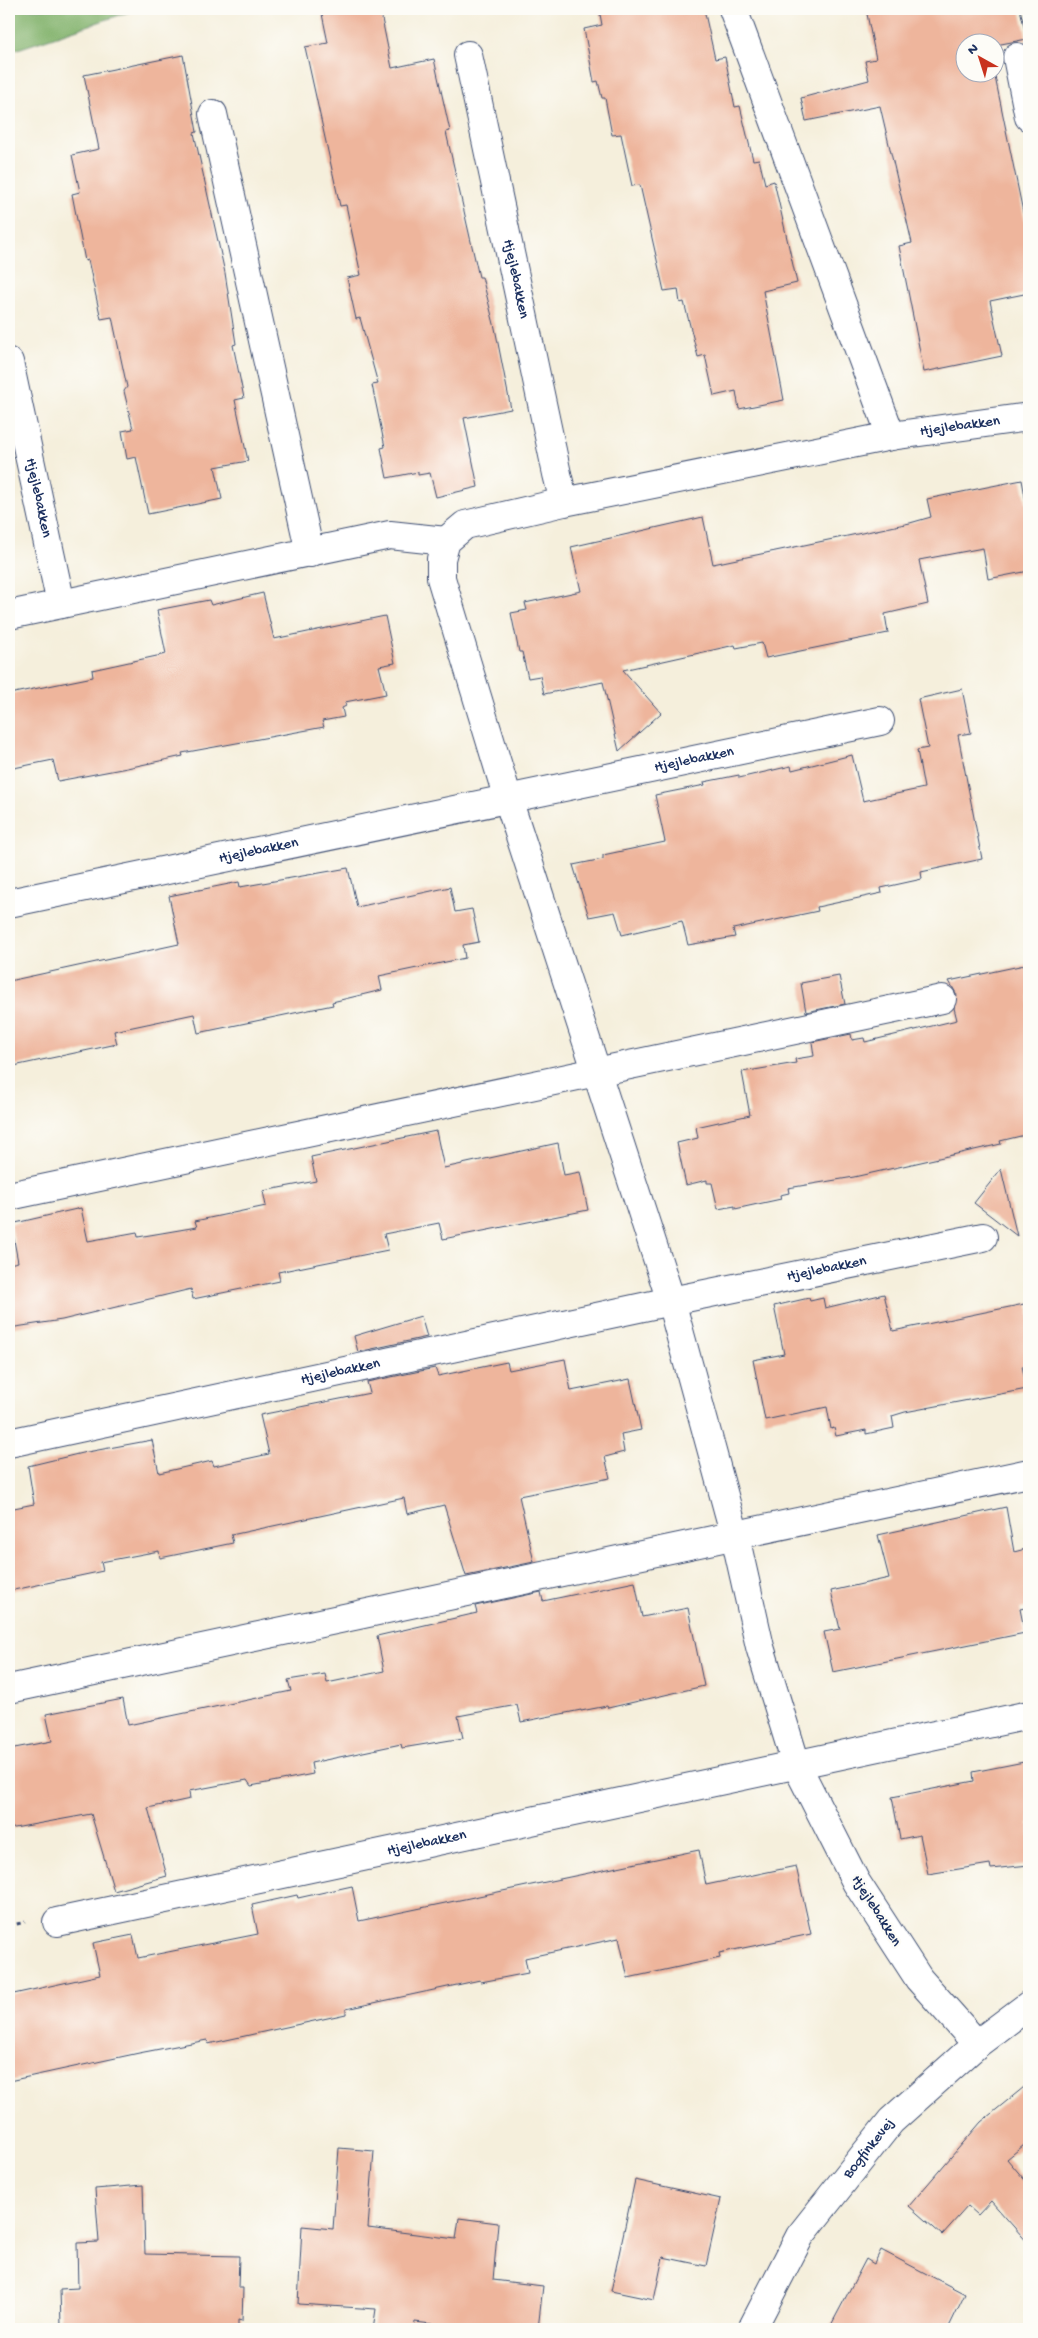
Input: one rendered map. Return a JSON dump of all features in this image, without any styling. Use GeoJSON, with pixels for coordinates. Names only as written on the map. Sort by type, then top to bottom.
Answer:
{"type":"FeatureCollection","features":[{"type":"Feature","properties":{"kind":"street"},"geometry":{"type":"LineString","coordinates":[[733,9],[891,436]]}},
{"type":"Feature","properties":{"kind":"street","name":"Hjejlebakken"},"geometry":{"type":"LineString","coordinates":[[468,55],[564,502]]}},
{"type":"Feature","properties":{"kind":"street"},"geometry":{"type":"LineString","coordinates":[[1017,56],[1029,116]]}},
{"type":"Feature","properties":{"kind":"street"},"geometry":{"type":"LineString","coordinates":[[213,114],[310,553]]}},
{"type":"Feature","properties":{"kind":"street","name":"Hjejlebakken"},"geometry":{"type":"LineString","coordinates":[[9,362],[61,604]]}},
{"type":"Feature","properties":{"kind":"street","name":"Hjejlebakken"},"geometry":{"type":"LineString","coordinates":[[977,2044],[919,1979],[866,1898],[796,1764],[760,1647],[735,1536],[671,1302],[508,799],[441,578],[442,559],[446,541],[465,525],[564,502],[891,436],[1029,417]]}},
{"type":"Feature","properties":{"kind":"street"},"geometry":{"type":"LineString","coordinates":[[9,615],[390,535],[446,541]]}},
{"type":"Feature","properties":{"kind":"street","name":"Hjejlebakken"},"geometry":{"type":"LineString","coordinates":[[9,903],[880,721]]}},
{"type":"Feature","properties":{"kind":"street"},"geometry":{"type":"LineString","coordinates":[[9,1196],[598,1074],[942,1000]]}},
{"type":"Feature","properties":{"kind":"street","name":"Hjejlebakken"},"geometry":{"type":"LineString","coordinates":[[9,1443],[983,1237]]}},
{"type":"Feature","properties":{"kind":"street"},"geometry":{"type":"LineString","coordinates":[[9,1689],[1029,1474]]}},
{"type":"Feature","properties":{"kind":"street","name":"Hjejlebakken"},"geometry":{"type":"LineString","coordinates":[[57,1922],[1029,1715]]}},
{"type":"Feature","properties":{"kind":"street","name":"Bogfinkevej"},"geometry":{"type":"LineString","coordinates":[[752,2329],[800,2236],[891,2121],[977,2044],[1029,2005]]}},
{"type":"Feature","properties":{"kind":"path"},"geometry":{"type":"LineString","coordinates":[[9,2316],[11,2329]]}},
{"type":"Feature","properties":{"kind":"green space"},"geometry":{"type":"Polygon","coordinates":[[[9,9],[138,9],[9,52],[9,9]]]}},
{"type":"Feature","properties":{"kind":"building"},"geometry":{"type":"Polygon","coordinates":[[[321,9],[380,9],[392,68],[434,59],[450,131],[446,132],[479,277],[482,277],[495,328],[511,409],[464,418],[478,487],[436,497],[430,473],[418,475],[418,472],[387,478],[381,448],[385,447],[372,385],[378,384],[360,318],[356,319],[347,278],[361,275],[346,205],[340,206],[305,47],[328,43],[321,9]]]}},
{"type":"Feature","properties":{"kind":"building"},"geometry":{"type":"Polygon","coordinates":[[[599,9],[648,9],[650,14],[680,9],[704,9],[715,59],[725,57],[735,107],[740,106],[753,160],[759,159],[765,184],[774,181],[797,283],[763,291],[784,400],[739,409],[736,391],[714,396],[705,355],[698,357],[684,302],[680,303],[678,289],[664,291],[640,185],[632,186],[621,134],[612,135],[605,98],[602,98],[598,81],[594,82],[584,29],[602,25],[599,9]]]}},
{"type":"Feature","properties":{"kind":"building"},"geometry":{"type":"Polygon","coordinates":[[[866,9],[1020,9],[1027,39],[1006,43],[1006,32],[956,32],[956,82],[996,82],[1029,241],[1029,293],[990,301],[1002,356],[924,372],[899,246],[912,243],[880,106],[806,121],[801,98],[869,80],[865,61],[876,59],[866,9]]]}},
{"type":"Feature","properties":{"kind":"building"},"geometry":{"type":"Polygon","coordinates":[[[183,55],[197,132],[194,133],[225,273],[236,344],[233,345],[244,398],[235,400],[248,461],[215,467],[222,499],[148,514],[136,457],[127,459],[122,431],[133,429],[124,391],[127,387],[112,317],[101,319],[88,260],[85,261],[72,194],[80,192],[72,155],[99,149],[84,75],[183,55]]]}},
{"type":"Feature","properties":{"kind":"building"},"geometry":{"type":"Polygon","coordinates":[[[1022,480],[1029,518],[1029,571],[988,579],[983,548],[919,560],[928,604],[885,614],[888,633],[766,658],[762,643],[736,648],[735,645],[623,670],[661,713],[619,751],[603,682],[544,694],[540,676],[528,678],[522,652],[519,652],[511,613],[527,610],[525,603],[581,591],[571,547],[703,517],[713,564],[910,523],[931,517],[927,499],[1022,480]]]}},
{"type":"Feature","properties":{"kind":"building"},"geometry":{"type":"Polygon","coordinates":[[[263,593],[274,639],[385,616],[395,663],[379,666],[386,694],[345,702],[346,706],[342,708],[344,717],[322,721],[324,727],[182,753],[183,756],[127,768],[58,781],[53,760],[9,769],[9,694],[93,677],[92,670],[166,654],[157,610],[209,600],[211,605],[263,593]]]}},
{"type":"Feature","properties":{"kind":"building"},"geometry":{"type":"Polygon","coordinates":[[[962,689],[971,733],[958,735],[982,859],[921,872],[922,879],[881,888],[882,893],[817,907],[818,911],[733,929],[735,937],[688,945],[682,921],[622,935],[615,912],[589,917],[573,865],[603,859],[603,855],[665,842],[655,795],[705,785],[704,782],[739,775],[739,778],[791,766],[792,770],[852,755],[863,801],[924,788],[917,750],[928,748],[918,699],[962,689]]]}},
{"type":"Feature","properties":{"kind":"building"},"geometry":{"type":"Polygon","coordinates":[[[348,868],[357,907],[450,887],[455,912],[472,909],[479,942],[463,945],[465,958],[379,976],[382,990],[332,1002],[333,1005],[198,1033],[194,1014],[114,1031],[117,1044],[9,1067],[9,981],[179,944],[169,896],[239,882],[240,887],[348,868]]]}},
{"type":"Feature","properties":{"kind":"building"},"geometry":{"type":"Polygon","coordinates":[[[1029,964],[1029,1134],[1000,1141],[1001,1144],[854,1177],[788,1188],[789,1193],[780,1195],[781,1199],[735,1209],[735,1206],[718,1209],[712,1183],[707,1183],[707,1180],[686,1185],[677,1143],[698,1138],[696,1127],[750,1115],[742,1072],[796,1063],[795,1059],[814,1056],[812,1042],[851,1034],[852,1040],[864,1038],[865,1042],[957,1020],[954,1008],[957,995],[949,981],[1029,964]]]}},
{"type":"Feature","properties":{"kind":"building"},"geometry":{"type":"Polygon","coordinates":[[[839,976],[845,1004],[806,1012],[801,983],[839,976]]]}},
{"type":"Feature","properties":{"kind":"building"},"geometry":{"type":"Polygon","coordinates":[[[436,1131],[444,1168],[558,1143],[564,1175],[580,1172],[588,1210],[443,1239],[439,1223],[384,1234],[388,1250],[278,1272],[280,1281],[193,1299],[191,1289],[62,1320],[9,1328],[9,1264],[18,1262],[11,1224],[81,1208],[88,1241],[137,1232],[138,1237],[197,1227],[195,1221],[266,1206],[263,1191],[316,1181],[311,1157],[436,1131]]]}},
{"type":"Feature","properties":{"kind":"building"},"geometry":{"type":"Polygon","coordinates":[[[1001,1169],[1017,1236],[974,1203],[1001,1169]]]}},
{"type":"Feature","properties":{"kind":"building"},"geometry":{"type":"Polygon","coordinates":[[[884,1294],[893,1331],[1029,1303],[1029,1365],[1022,1366],[1027,1389],[905,1412],[892,1416],[894,1428],[866,1434],[866,1430],[836,1436],[834,1428],[831,1429],[827,1407],[765,1420],[753,1360],[784,1354],[774,1306],[809,1298],[810,1301],[823,1298],[825,1308],[884,1294]]]}},
{"type":"Feature","properties":{"kind":"building"},"geometry":{"type":"Polygon","coordinates":[[[421,1316],[427,1337],[358,1352],[354,1336],[421,1316]]]}},
{"type":"Feature","properties":{"kind":"building"},"geometry":{"type":"Polygon","coordinates":[[[565,1359],[571,1391],[630,1379],[641,1430],[621,1434],[624,1452],[605,1457],[610,1478],[519,1496],[534,1562],[466,1576],[444,1505],[407,1514],[404,1498],[231,1535],[233,1543],[160,1558],[159,1551],[101,1562],[103,1571],[9,1591],[9,1509],[34,1504],[28,1466],[82,1453],[152,1440],[159,1473],[212,1461],[214,1466],[269,1454],[260,1415],[370,1393],[367,1382],[435,1368],[438,1376],[507,1362],[509,1370],[565,1359]]]}},
{"type":"Feature","properties":{"kind":"building"},"geometry":{"type":"Polygon","coordinates":[[[1006,1507],[1014,1552],[1029,1548],[1029,1607],[1020,1609],[1025,1633],[833,1672],[824,1632],[840,1629],[831,1591],[889,1578],[878,1535],[1006,1507]]]}},
{"type":"Feature","properties":{"kind":"building"},"geometry":{"type":"Polygon","coordinates":[[[635,1582],[642,1617],[688,1608],[704,1686],[608,1708],[607,1706],[581,1710],[521,1722],[517,1705],[458,1716],[463,1738],[402,1748],[401,1744],[311,1763],[313,1774],[251,1786],[247,1780],[189,1791],[190,1799],[148,1808],[167,1876],[114,1891],[91,1814],[9,1829],[9,1749],[52,1741],[46,1714],[123,1699],[128,1725],[291,1691],[288,1680],[325,1674],[327,1683],[384,1671],[377,1636],[477,1613],[475,1606],[541,1592],[543,1601],[635,1582]]]}},
{"type":"Feature","properties":{"kind":"building"},"geometry":{"type":"Polygon","coordinates":[[[1029,1761],[1029,1865],[991,1869],[990,1864],[928,1874],[920,1835],[900,1839],[892,1797],[974,1781],[973,1772],[1029,1761]]]}},
{"type":"Feature","properties":{"kind":"building"},"geometry":{"type":"Polygon","coordinates":[[[699,1850],[706,1885],[796,1866],[811,1934],[719,1953],[720,1958],[628,1978],[619,1938],[525,1958],[528,1973],[481,1982],[480,1980],[346,2009],[346,2014],[208,2044],[207,2040],[9,2081],[9,1995],[100,1975],[93,1943],[133,1935],[138,1958],[258,1934],[252,1905],[297,1895],[298,1898],[352,1886],[359,1921],[699,1850]]]}},
{"type":"Feature","properties":{"kind":"building"},"geometry":{"type":"Polygon","coordinates":[[[1029,2083],[1029,2141],[1007,2159],[1029,2185],[1029,2244],[991,2201],[978,2215],[968,2206],[942,2235],[909,2206],[981,2122],[1029,2083]]]}},
{"type":"Feature","properties":{"kind":"building"},"geometry":{"type":"Polygon","coordinates":[[[339,2148],[374,2151],[368,2228],[456,2239],[459,2218],[498,2223],[493,2280],[543,2286],[538,2329],[473,2329],[415,2322],[414,2329],[373,2329],[376,2309],[298,2304],[302,2226],[333,2229],[339,2148]]]}},
{"type":"Feature","properties":{"kind":"building"},"geometry":{"type":"Polygon","coordinates":[[[635,2180],[721,2199],[706,2266],[663,2257],[654,2300],[611,2291],[635,2180]]]}},
{"type":"Feature","properties":{"kind":"building"},"geometry":{"type":"Polygon","coordinates":[[[143,2185],[145,2254],[239,2256],[238,2288],[243,2288],[242,2321],[238,2320],[238,2329],[159,2329],[159,2327],[80,2329],[79,2326],[61,2327],[60,2289],[78,2288],[77,2243],[99,2242],[95,2189],[143,2185]]]}},
{"type":"Feature","properties":{"kind":"building"},"geometry":{"type":"Polygon","coordinates":[[[881,2250],[965,2294],[948,2329],[829,2329],[866,2259],[874,2264],[881,2250]]]}}]}
